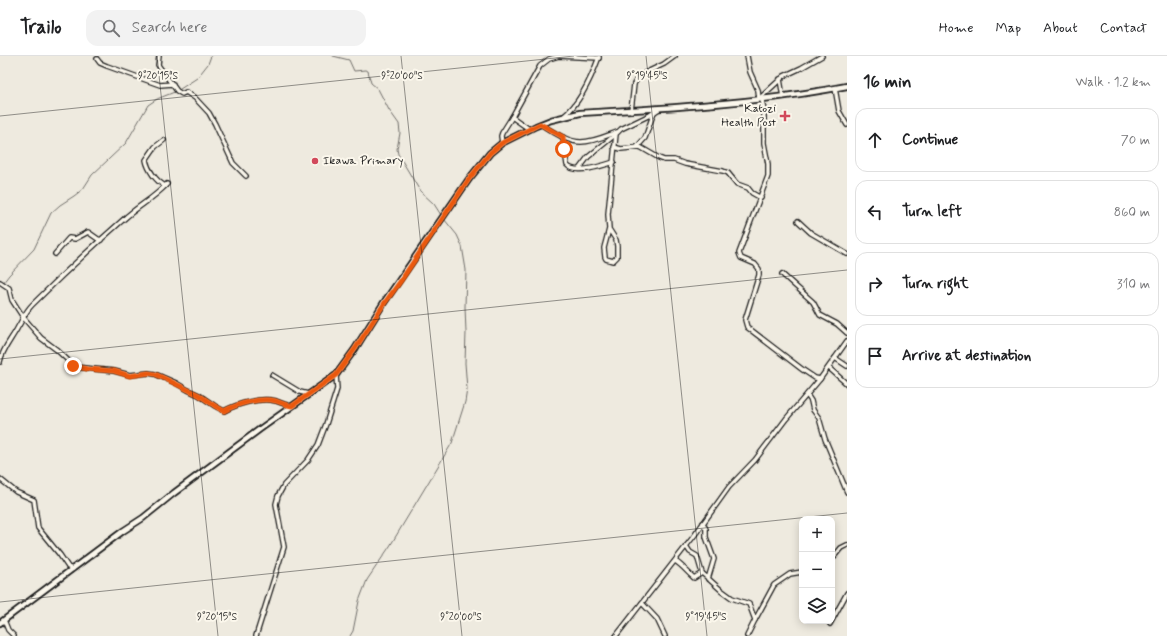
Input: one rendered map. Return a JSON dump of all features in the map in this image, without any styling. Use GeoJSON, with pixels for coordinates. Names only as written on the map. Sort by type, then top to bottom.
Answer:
{"type":"FeatureCollection","features":[{"type":"Feature","properties":{"kind":"main road"},"geometry":{"type":"LineString","coordinates":[[2,622],[308,394],[336,375],[469,179],[490,153],[502,143],[540,124],[580,113],[656,110],[783,98],[847,86]]}},
{"type":"Feature","properties":{"kind":"street"},"geometry":{"type":"LineString","coordinates":[[159,56],[158,65],[173,84],[177,92],[182,94],[186,92],[192,95],[209,113],[233,163],[246,176]]}},
{"type":"Feature","properties":{"kind":"street"},"geometry":{"type":"LineString","coordinates":[[502,143],[501,135],[542,64],[549,59],[559,56],[599,57],[590,81],[570,109],[562,117]]}},
{"type":"Feature","properties":{"kind":"street"},"geometry":{"type":"LineString","coordinates":[[631,110],[634,84],[637,79],[675,56]]}},
{"type":"Feature","properties":{"kind":"street"},"geometry":{"type":"LineString","coordinates":[[747,56],[750,72],[764,110],[764,143],[769,171],[761,198],[739,253],[741,258],[755,264],[759,269],[759,275],[745,323],[747,327],[803,370],[815,378],[820,379]]}},
{"type":"Feature","properties":{"kind":"street"},"geometry":{"type":"LineString","coordinates":[[760,99],[780,79],[822,56]]}},
{"type":"Feature","properties":{"kind":"street"},"geometry":{"type":"LineString","coordinates":[[97,59],[107,66],[160,85],[173,84]]}},
{"type":"Feature","properties":{"kind":"street"},"geometry":{"type":"LineString","coordinates":[[780,79],[783,98]]}},
{"type":"Feature","properties":{"kind":"street"},"geometry":{"type":"LineString","coordinates":[[835,88],[840,112],[847,125]]}},
{"type":"Feature","properties":{"kind":"street"},"geometry":{"type":"LineString","coordinates":[[579,169],[588,157],[617,133],[656,110]]}},
{"type":"Feature","properties":{"kind":"street"},"geometry":{"type":"LineString","coordinates":[[637,147],[645,138],[656,110]]}},
{"type":"Feature","properties":{"kind":"street"},"geometry":{"type":"LineString","coordinates":[[512,117],[529,129]]}},
{"type":"Feature","properties":{"kind":"street"},"geometry":{"type":"LineString","coordinates":[[540,124],[563,137],[584,142],[617,133]]}},
{"type":"Feature","properties":{"kind":"street"},"geometry":{"type":"LineString","coordinates":[[609,228],[616,240],[617,246],[617,257],[613,261],[606,259],[604,252],[609,228],[609,197],[614,162],[614,147],[617,133]]}},
{"type":"Feature","properties":{"kind":"street"},"geometry":{"type":"LineString","coordinates":[[563,137],[567,165],[571,168],[579,169],[596,167],[614,162]]}},
{"type":"Feature","properties":{"kind":"street"},"geometry":{"type":"LineString","coordinates":[[0,362],[9,340],[27,310],[133,211],[153,198],[166,185],[161,184],[152,173],[146,160],[155,147],[164,140]]}},
{"type":"Feature","properties":{"kind":"street"},"geometry":{"type":"LineString","coordinates":[[614,147],[621,149],[637,147],[647,150],[653,155],[664,160],[674,160],[685,164],[721,170],[728,173],[737,184],[748,188],[752,193],[761,198]]}},
{"type":"Feature","properties":{"kind":"street"},"geometry":{"type":"LineString","coordinates":[[798,221],[811,233],[847,254]]}},
{"type":"Feature","properties":{"kind":"street"},"geometry":{"type":"LineString","coordinates":[[55,254],[68,238],[75,239],[88,232],[98,240],[101,240]]}},
{"type":"Feature","properties":{"kind":"street"},"geometry":{"type":"LineString","coordinates":[[782,274],[813,302],[820,315],[839,326],[847,333]]}},
{"type":"Feature","properties":{"kind":"street"},"geometry":{"type":"LineString","coordinates":[[0,282],[9,288],[12,300],[41,338],[57,350],[75,367],[114,371],[130,376],[148,373],[155,374],[199,395],[224,411],[230,407],[254,401],[275,401],[292,406]]}},
{"type":"Feature","properties":{"kind":"street"},"geometry":{"type":"LineString","coordinates":[[616,636],[704,523],[729,487],[755,460],[786,419],[829,368],[847,341]]}},
{"type":"Feature","properties":{"kind":"street"},"geometry":{"type":"LineString","coordinates":[[835,358],[847,366]]}},
{"type":"Feature","properties":{"kind":"street"},"geometry":{"type":"LineString","coordinates":[[829,368],[847,384]]}},
{"type":"Feature","properties":{"kind":"street"},"geometry":{"type":"LineString","coordinates":[[272,375],[300,392],[308,394]]}},
{"type":"Feature","properties":{"kind":"street"},"geometry":{"type":"LineString","coordinates":[[256,636],[284,547],[276,504],[278,496],[284,485],[308,460],[318,445],[335,397],[337,383],[336,375]]}},
{"type":"Feature","properties":{"kind":"street"},"geometry":{"type":"LineString","coordinates":[[807,395],[811,401],[813,410],[819,418],[825,439],[846,484],[847,492]]}},
{"type":"Feature","properties":{"kind":"street"},"geometry":{"type":"LineString","coordinates":[[0,479],[16,492],[34,500],[38,528],[68,566],[73,569]]}},
{"type":"Feature","properties":{"kind":"street"},"geometry":{"type":"LineString","coordinates":[[704,523],[706,537],[714,559],[708,579]]}},
{"type":"Feature","properties":{"kind":"street"},"geometry":{"type":"LineString","coordinates":[[835,555],[841,548],[847,545]]}},
{"type":"Feature","properties":{"kind":"street"},"geometry":{"type":"LineString","coordinates":[[686,546],[690,552],[697,556],[702,573],[724,593],[732,598],[749,604],[755,620]]}},
{"type":"Feature","properties":{"kind":"street"},"geometry":{"type":"LineString","coordinates":[[675,561],[694,578],[702,573]]}},
{"type":"Feature","properties":{"kind":"street"},"geometry":{"type":"LineString","coordinates":[[747,636],[774,585],[790,574],[799,572]]}},
{"type":"Feature","properties":{"kind":"street"},"geometry":{"type":"LineString","coordinates":[[835,615],[847,593]]}},
{"type":"Feature","properties":{"kind":"street"},"geometry":{"type":"LineString","coordinates":[[642,603],[657,619],[665,636]]}},
{"type":"Feature","properties":{"kind":"street"},"geometry":{"type":"LineString","coordinates":[[2,622],[14,636]]}},
{"type":"Feature","properties":{"kind":"waterway"},"geometry":{"type":"LineString","coordinates":[[3,283],[34,249],[51,213],[83,189],[92,175],[126,143],[148,105],[157,99],[177,91],[197,78],[208,64],[211,56]]}},
{"type":"Feature","properties":{"kind":"waterway"},"geometry":{"type":"LineString","coordinates":[[333,56],[349,60],[354,71],[368,71],[371,83],[378,89],[389,110],[399,124],[400,133],[397,149],[398,154],[420,191],[434,204],[441,215]]}},
{"type":"Feature","properties":{"kind":"waterway"},"geometry":{"type":"LineString","coordinates":[[350,636],[353,631],[359,601],[367,580],[390,546],[452,443],[465,402],[467,389],[465,363],[466,270],[462,246],[457,235],[444,219]]}},
{"type":"Feature","properties":{"kind":"place","name":"Katozi Health Post"},"geometry":{"type":"Point","coordinates":[785,116]}},
{"type":"Feature","properties":{"kind":"place","name":"Ikawa Primary"},"geometry":{"type":"Point","coordinates":[315,161]}},
{"type":"Feature","properties":{"kind":"route"},"geometry":{"type":"LineString","coordinates":[[73,366],[76,368],[114,371],[130,376],[148,373],[155,374],[199,395],[221,411],[225,411],[230,407],[254,401],[275,401],[292,406],[336,375],[469,179],[490,153],[502,143],[540,124],[563,137],[564,149]]}}]}
